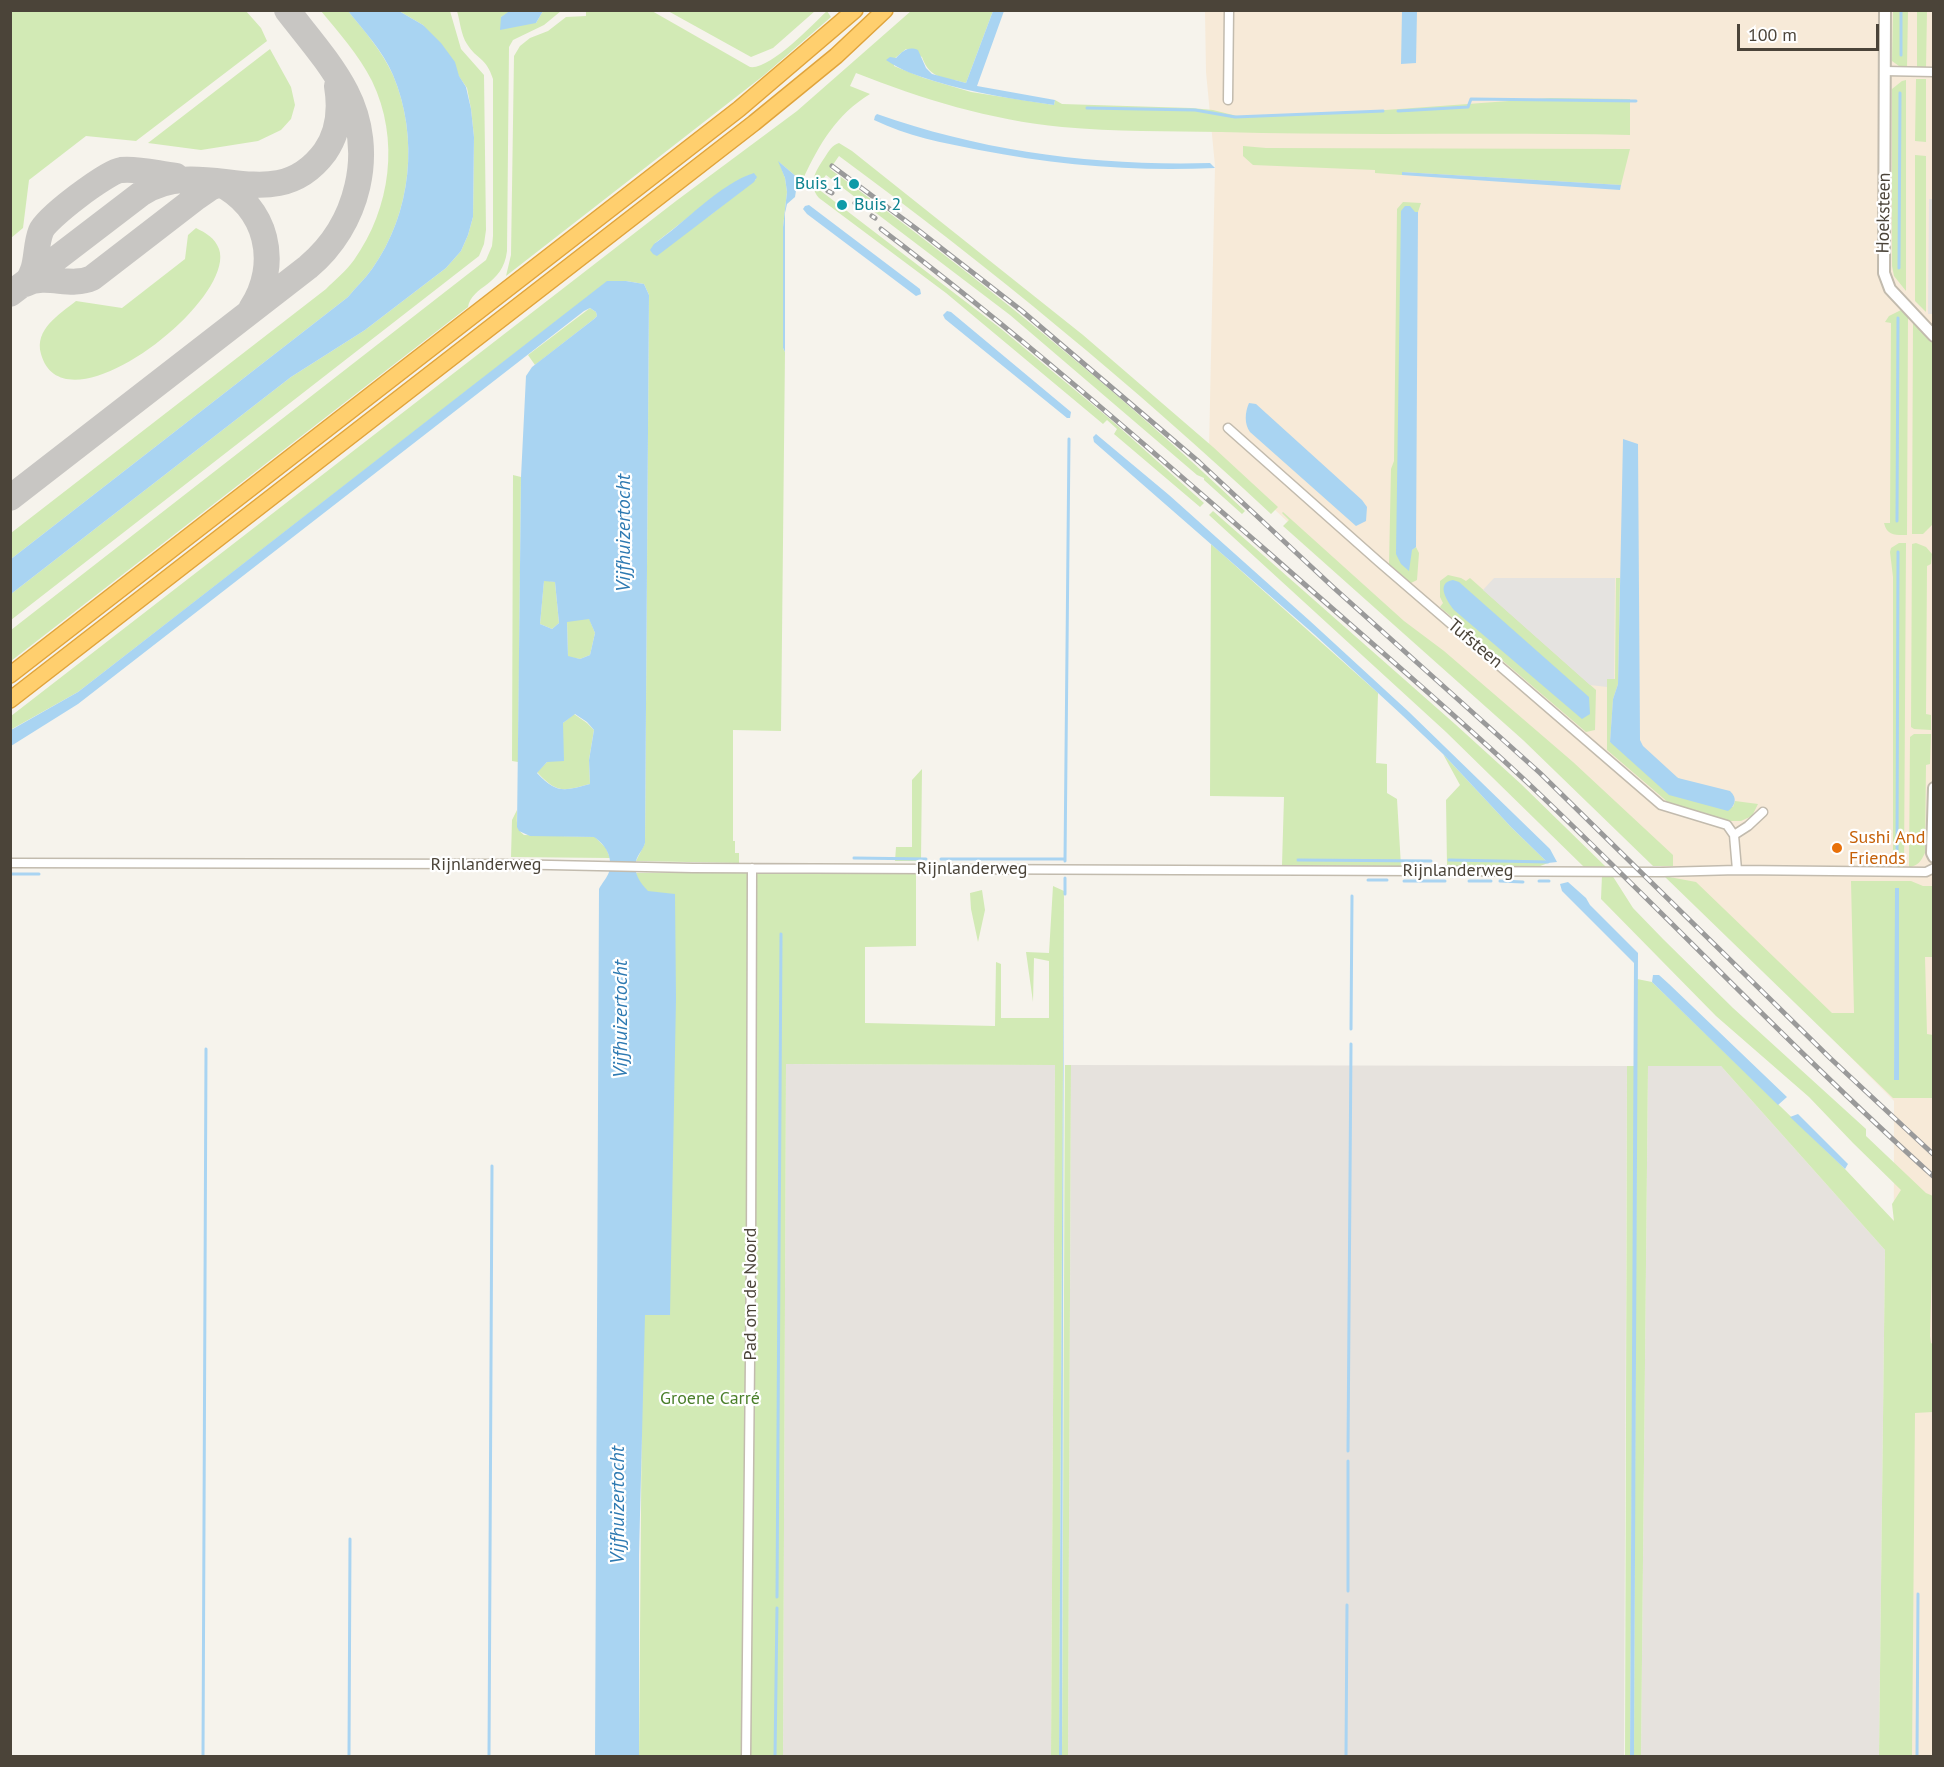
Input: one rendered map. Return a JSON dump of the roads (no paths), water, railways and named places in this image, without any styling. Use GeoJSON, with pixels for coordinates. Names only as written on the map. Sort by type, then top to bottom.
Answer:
{"type":"FeatureCollection","features":[{"type":"Feature","properties":{"kind":"highway"},"geometry":{"type":"LineString","coordinates":[[824,37],[843,10]]}},
{"type":"Feature","properties":{"kind":"highway"},"geometry":{"type":"LineString","coordinates":[[10,675],[740,109],[855,10]]}},
{"type":"Feature","properties":{"kind":"highway"},"geometry":{"type":"LineString","coordinates":[[10,700],[754,123],[836,56],[885,10]]}},
{"type":"Feature","properties":{"kind":"street"},"geometry":{"type":"LineString","coordinates":[[1228,100],[1229,10]]}},
{"type":"Feature","properties":{"kind":"street","name":"Hoeksteen"},"geometry":{"type":"LineString","coordinates":[[1885,10],[1884,273],[1890,289],[1934,336]]}},
{"type":"Feature","properties":{"kind":"street"},"geometry":{"type":"LineString","coordinates":[[1885,71],[1934,72]]}},
{"type":"Feature","properties":{"kind":"street","name":"Tufsteen"},"geometry":{"type":"LineString","coordinates":[[1228,428],[1379,562],[1661,805],[1727,825],[1734,835]]}},
{"type":"Feature","properties":{"kind":"street"},"geometry":{"type":"LineString","coordinates":[[1934,788],[1932,853],[1934,857]]}},
{"type":"Feature","properties":{"kind":"street"},"geometry":{"type":"LineString","coordinates":[[1737,870],[1734,835],[1748,826],[1762,812]]}},
{"type":"Feature","properties":{"kind":"street","name":"Rijnlanderweg"},"geometry":{"type":"LineString","coordinates":[[10,863],[1652,872],[1737,870],[1926,872],[1934,868]]}},
{"type":"Feature","properties":{"kind":"street","name":"Pad om de Noord"},"geometry":{"type":"LineString","coordinates":[[746,1756],[752,1261],[752,868]]}},
{"type":"Feature","properties":{"kind":"water"},"geometry":{"type":"Polygon","coordinates":[[[511,10],[543,11],[536,23],[500,30],[501,17],[511,10]]]}},
{"type":"Feature","properties":{"kind":"water"},"geometry":{"type":"Polygon","coordinates":[[[348,11],[399,11],[423,25],[441,43],[455,62],[459,76],[466,87],[474,137],[473,217],[461,251],[446,268],[365,330],[291,377],[11,594],[11,559],[348,297],[369,273],[385,247],[396,224],[403,199],[408,149],[406,124],[401,99],[389,66],[348,11]]]}},
{"type":"Feature","properties":{"kind":"water"},"geometry":{"type":"Polygon","coordinates":[[[993,11],[1004,11],[977,86],[1055,100],[1054,105],[949,85],[909,72],[886,60],[890,57],[896,58],[906,50],[918,50],[926,68],[932,74],[966,83],[993,11]]]}},
{"type":"Feature","properties":{"kind":"water"},"geometry":{"type":"Polygon","coordinates":[[[1402,11],[1417,11],[1416,63],[1401,64],[1402,11]]]}},
{"type":"Feature","properties":{"kind":"water"},"geometry":{"type":"Polygon","coordinates":[[[877,114],[958,138],[1041,154],[1125,162],[1210,163],[1215,168],[1126,168],[1008,155],[912,135],[874,120],[877,114]]]}},
{"type":"Feature","properties":{"kind":"water"},"geometry":{"type":"Polygon","coordinates":[[[778,161],[798,178],[795,197],[787,204],[785,213],[785,352],[783,348],[783,227],[787,192],[785,178],[778,161]]]}},
{"type":"Feature","properties":{"kind":"water"},"geometry":{"type":"Polygon","coordinates":[[[1402,172],[1621,185],[1620,190],[1402,175],[1402,172]]]}},
{"type":"Feature","properties":{"kind":"water"},"geometry":{"type":"Polygon","coordinates":[[[754,173],[757,177],[754,182],[657,256],[653,254],[650,250],[654,244],[702,205],[741,178],[754,173]]]}},
{"type":"Feature","properties":{"kind":"water"},"geometry":{"type":"Polygon","coordinates":[[[809,205],[920,289],[921,294],[916,296],[807,214],[803,209],[809,205]]]}},
{"type":"Feature","properties":{"kind":"water"},"geometry":{"type":"Polygon","coordinates":[[[1405,206],[1410,206],[1418,212],[1416,547],[1412,550],[1409,571],[1401,564],[1396,554],[1401,211],[1405,206]]]}},
{"type":"Feature","properties":{"kind":"water","name":"Vijfhuizertocht"},"geometry":{"type":"Polygon","coordinates":[[[607,281],[644,284],[649,295],[645,843],[635,869],[640,881],[648,891],[675,894],[676,999],[670,1315],[645,1315],[639,1555],[639,1756],[595,1756],[599,889],[609,872],[610,861],[605,848],[594,837],[530,836],[519,831],[517,827],[521,477],[526,376],[532,367],[594,319],[597,316],[596,312],[590,308],[584,311],[78,704],[11,746],[11,730],[78,692],[607,281]],[[544,581],[540,624],[552,629],[559,623],[555,582],[544,581]],[[589,619],[567,622],[568,656],[580,659],[590,655],[595,633],[589,619]],[[575,714],[563,723],[564,761],[547,762],[537,773],[556,788],[567,789],[590,784],[589,760],[594,730],[575,714]]]}},
{"type":"Feature","properties":{"kind":"water"},"geometry":{"type":"Polygon","coordinates":[[[947,311],[1071,412],[1070,418],[1067,418],[945,319],[943,315],[947,311]]]}},
{"type":"Feature","properties":{"kind":"water"},"geometry":{"type":"Polygon","coordinates":[[[1249,403],[1256,404],[1362,500],[1367,507],[1366,521],[1356,526],[1250,432],[1246,418],[1249,403]]]}},
{"type":"Feature","properties":{"kind":"water"},"geometry":{"type":"Polygon","coordinates":[[[1096,434],[1169,495],[1409,712],[1550,849],[1557,862],[1548,863],[1403,716],[1315,635],[1094,442],[1093,437],[1096,434]]]}},
{"type":"Feature","properties":{"kind":"water"},"geometry":{"type":"Polygon","coordinates":[[[1623,439],[1638,444],[1640,740],[1643,746],[1678,778],[1730,791],[1735,802],[1728,811],[1669,795],[1610,742],[1613,699],[1618,684],[1623,439]]]}},
{"type":"Feature","properties":{"kind":"water"},"geometry":{"type":"Polygon","coordinates":[[[1453,580],[1459,582],[1589,697],[1590,714],[1582,719],[1454,610],[1444,593],[1445,585],[1453,580]]]}},
{"type":"Feature","properties":{"kind":"water"},"geometry":{"type":"Polygon","coordinates":[[[1568,882],[1638,953],[1634,1756],[1630,1756],[1634,963],[1562,891],[1560,884],[1568,882]]]}},
{"type":"Feature","properties":{"kind":"water"},"geometry":{"type":"Polygon","coordinates":[[[1895,888],[1899,888],[1899,1080],[1894,1080],[1895,888]]]}},
{"type":"Feature","properties":{"kind":"water"},"geometry":{"type":"Polygon","coordinates":[[[1064,891],[1062,1756],[1059,1756],[1064,891]]]}},
{"type":"Feature","properties":{"kind":"water"},"geometry":{"type":"Polygon","coordinates":[[[1653,975],[1659,975],[1669,984],[1787,1097],[1778,1105],[1652,982],[1653,975]]]}},
{"type":"Feature","properties":{"kind":"water"},"geometry":{"type":"Polygon","coordinates":[[[1798,1114],[1848,1164],[1845,1169],[1790,1117],[1798,1114]]]}},
{"type":"Feature","properties":{"kind":"waterway"},"geometry":{"type":"LineString","coordinates":[[1901,10],[1901,55]]}},
{"type":"Feature","properties":{"kind":"waterway"},"geometry":{"type":"LineString","coordinates":[[1899,268],[1900,93]]}},
{"type":"Feature","properties":{"kind":"waterway"},"geometry":{"type":"LineString","coordinates":[[1398,111],[1468,107],[1471,99],[1636,101]]}},
{"type":"Feature","properties":{"kind":"waterway"},"geometry":{"type":"LineString","coordinates":[[1087,108],[1195,110],[1235,117],[1383,111]]}},
{"type":"Feature","properties":{"kind":"waterway"},"geometry":{"type":"LineString","coordinates":[[1897,521],[1898,318]]}},
{"type":"Feature","properties":{"kind":"waterway"},"geometry":{"type":"LineString","coordinates":[[1065,861],[1069,439]]}},
{"type":"Feature","properties":{"kind":"waterway"},"geometry":{"type":"LineString","coordinates":[[1897,857],[1898,552]]}},
{"type":"Feature","properties":{"kind":"waterway"},"geometry":{"type":"LineString","coordinates":[[854,858],[926,859]]}},
{"type":"Feature","properties":{"kind":"waterway"},"geometry":{"type":"LineString","coordinates":[[941,859],[1065,859]]}},
{"type":"Feature","properties":{"kind":"waterway"},"geometry":{"type":"LineString","coordinates":[[1298,860],[1431,861]]}},
{"type":"Feature","properties":{"kind":"waterway"},"geometry":{"type":"LineString","coordinates":[[1449,860],[1548,862]]}},
{"type":"Feature","properties":{"kind":"waterway"},"geometry":{"type":"LineString","coordinates":[[10,874],[39,874]]}},
{"type":"Feature","properties":{"kind":"waterway"},"geometry":{"type":"LineString","coordinates":[[1065,878],[1065,894]]}},
{"type":"Feature","properties":{"kind":"waterway"},"geometry":{"type":"LineString","coordinates":[[1368,880],[1387,880]]}},
{"type":"Feature","properties":{"kind":"waterway"},"geometry":{"type":"LineString","coordinates":[[1404,881],[1445,881]]}},
{"type":"Feature","properties":{"kind":"waterway"},"geometry":{"type":"LineString","coordinates":[[1469,881],[1491,881]]}},
{"type":"Feature","properties":{"kind":"waterway"},"geometry":{"type":"LineString","coordinates":[[1500,881],[1523,882]]}},
{"type":"Feature","properties":{"kind":"waterway"},"geometry":{"type":"LineString","coordinates":[[1539,881],[1549,881]]}},
{"type":"Feature","properties":{"kind":"waterway"},"geometry":{"type":"LineString","coordinates":[[1351,1029],[1352,896]]}},
{"type":"Feature","properties":{"kind":"waterway"},"geometry":{"type":"LineString","coordinates":[[777,1597],[781,934]]}},
{"type":"Feature","properties":{"kind":"waterway"},"geometry":{"type":"LineString","coordinates":[[1348,1451],[1351,1044]]}},
{"type":"Feature","properties":{"kind":"waterway"},"geometry":{"type":"LineString","coordinates":[[203,1756],[206,1049]]}},
{"type":"Feature","properties":{"kind":"waterway"},"geometry":{"type":"LineString","coordinates":[[489,1756],[492,1166]]}},
{"type":"Feature","properties":{"kind":"waterway"},"geometry":{"type":"LineString","coordinates":[[1348,1461],[1348,1591]]}},
{"type":"Feature","properties":{"kind":"waterway"},"geometry":{"type":"LineString","coordinates":[[349,1756],[350,1539]]}},
{"type":"Feature","properties":{"kind":"waterway"},"geometry":{"type":"LineString","coordinates":[[1917,1756],[1918,1594]]}},
{"type":"Feature","properties":{"kind":"waterway"},"geometry":{"type":"LineString","coordinates":[[1346,1756],[1347,1605]]}},
{"type":"Feature","properties":{"kind":"waterway"},"geometry":{"type":"LineString","coordinates":[[775,1756],[777,1608]]}},
{"type":"Feature","properties":{"kind":"railway"},"geometry":{"type":"LineString","coordinates":[[832,166],[1022,311],[1199,462],[1334,588],[1540,773],[1830,1058],[1934,1155]]}},
{"type":"Feature","properties":{"kind":"railway"},"geometry":{"type":"LineString","coordinates":[[828,191],[832,193]]}},
{"type":"Feature","properties":{"kind":"railway"},"geometry":{"type":"LineString","coordinates":[[881,229],[1078,388],[1466,726],[1581,834],[1831,1081],[1934,1177]]}},
{"type":"Feature","properties":{"kind":"place","name":"Buis 1"},"geometry":{"type":"Point","coordinates":[854,184]}},
{"type":"Feature","properties":{"kind":"place","name":"Buis 2"},"geometry":{"type":"Point","coordinates":[842,205]}},
{"type":"Feature","properties":{"kind":"place","name":"Sushi And Friends"},"geometry":{"type":"Point","coordinates":[1837,848]}},
{"type":"Feature","properties":{"kind":"park label","name":"Groene Carré"},"geometry":{"type":"Point","coordinates":[710,1399]}}]}
